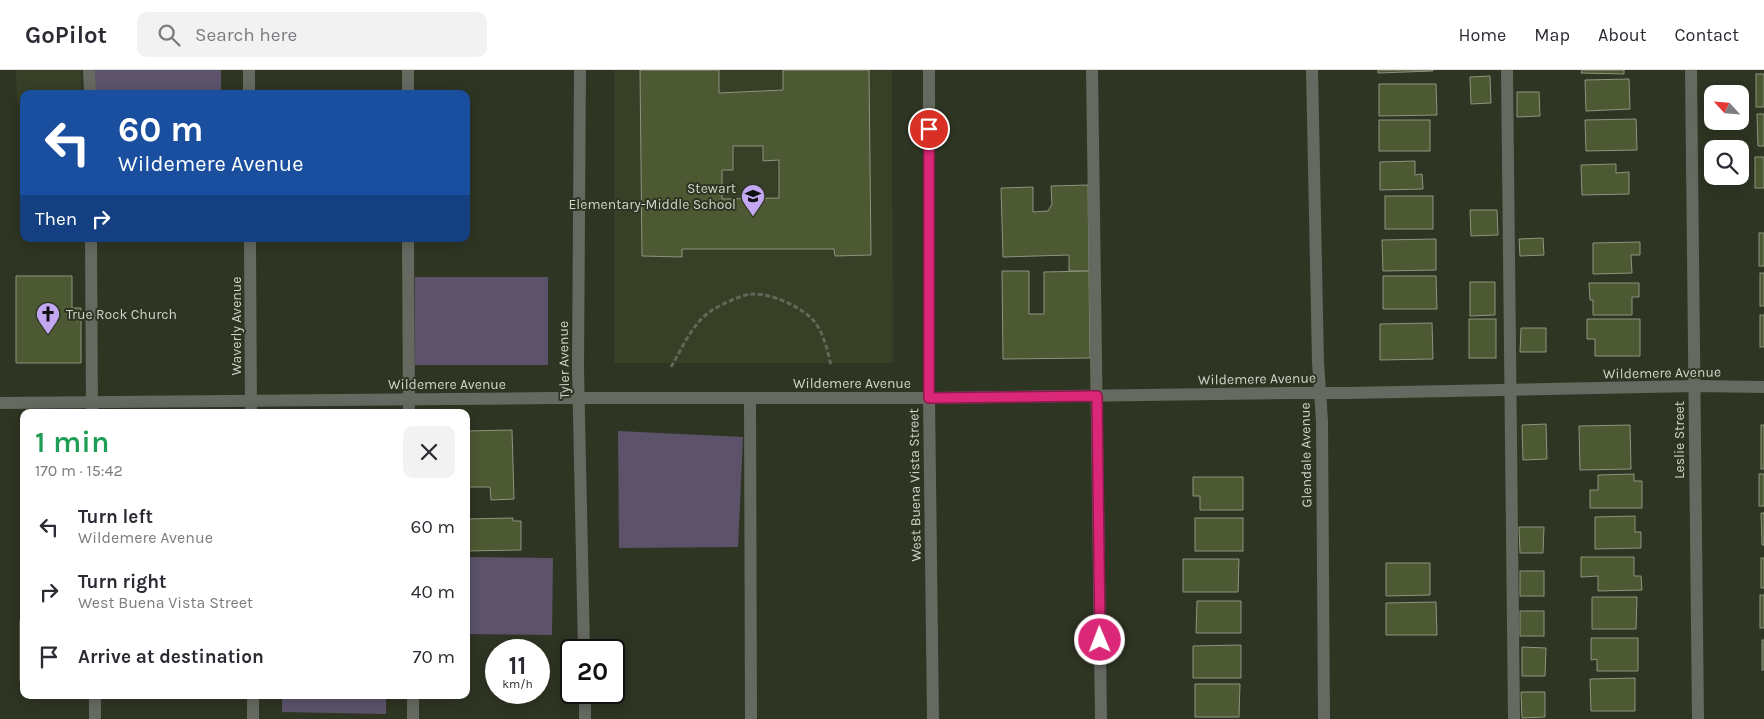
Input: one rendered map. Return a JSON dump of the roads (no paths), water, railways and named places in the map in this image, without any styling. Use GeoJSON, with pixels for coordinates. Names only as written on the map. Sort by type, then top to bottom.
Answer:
{"type":"FeatureCollection","features":[{"type":"Feature","properties":{"kind":"street"},"geometry":{"type":"LineString","coordinates":[[89,70],[90,90]]}},
{"type":"Feature","properties":{"kind":"street"},"geometry":{"type":"LineString","coordinates":[[249,70],[249,90]]}},
{"type":"Feature","properties":{"kind":"street"},"geometry":{"type":"LineString","coordinates":[[408,70],[408,90]]}},
{"type":"Feature","properties":{"kind":"street","name":"Tyler Avenue"},"geometry":{"type":"LineString","coordinates":[[580,70],[578,358],[584,639]]}},
{"type":"Feature","properties":{"kind":"street","name":"West Buena Vista Street"},"geometry":{"type":"LineString","coordinates":[[930,70],[929,398],[933,719]]}},
{"type":"Feature","properties":{"kind":"street"},"geometry":{"type":"LineString","coordinates":[[1092,70],[1102,719]]}},
{"type":"Feature","properties":{"kind":"street","name":"Glendale Avenue"},"geometry":{"type":"LineString","coordinates":[[1312,70],[1322,421],[1324,719]]}},
{"type":"Feature","properties":{"kind":"street"},"geometry":{"type":"LineString","coordinates":[[1507,70],[1514,719]]}},
{"type":"Feature","properties":{"kind":"street","name":"Leslie Street"},"geometry":{"type":"LineString","coordinates":[[1691,70],[1698,719]]}},
{"type":"Feature","properties":{"kind":"street"},"geometry":{"type":"LineString","coordinates":[[91,242],[92,407]]}},
{"type":"Feature","properties":{"kind":"street","name":"Waverly Avenue"},"geometry":{"type":"LineString","coordinates":[[250,242],[251,407]]}},
{"type":"Feature","properties":{"kind":"street"},"geometry":{"type":"LineString","coordinates":[[408,242],[409,406]]}},
{"type":"Feature","properties":{"kind":"street","name":"Wildemere Avenue"},"geometry":{"type":"LineString","coordinates":[[0,403],[92,407],[409,406],[579,399],[929,398],[1320,392],[1348,394],[1694,386],[1764,387]]}},
{"type":"Feature","properties":{"kind":"street"},"geometry":{"type":"LineString","coordinates":[[750,399],[751,719]]}},
{"type":"Feature","properties":{"kind":"street"},"geometry":{"type":"LineString","coordinates":[[95,699],[95,719]]}},
{"type":"Feature","properties":{"kind":"street"},"geometry":{"type":"LineString","coordinates":[[253,699],[253,719]]}},
{"type":"Feature","properties":{"kind":"street"},"geometry":{"type":"LineString","coordinates":[[413,699],[413,719]]}},
{"type":"Feature","properties":{"kind":"street"},"geometry":{"type":"LineString","coordinates":[[585,704],[585,719]]}},
{"type":"Feature","properties":{"kind":"place","name":"Stewart Elementary-Middle School"},"geometry":{"type":"Point","coordinates":[753,217]}},
{"type":"Feature","properties":{"kind":"place","name":"True Rock Church"},"geometry":{"type":"Point","coordinates":[48,335]}}]}
